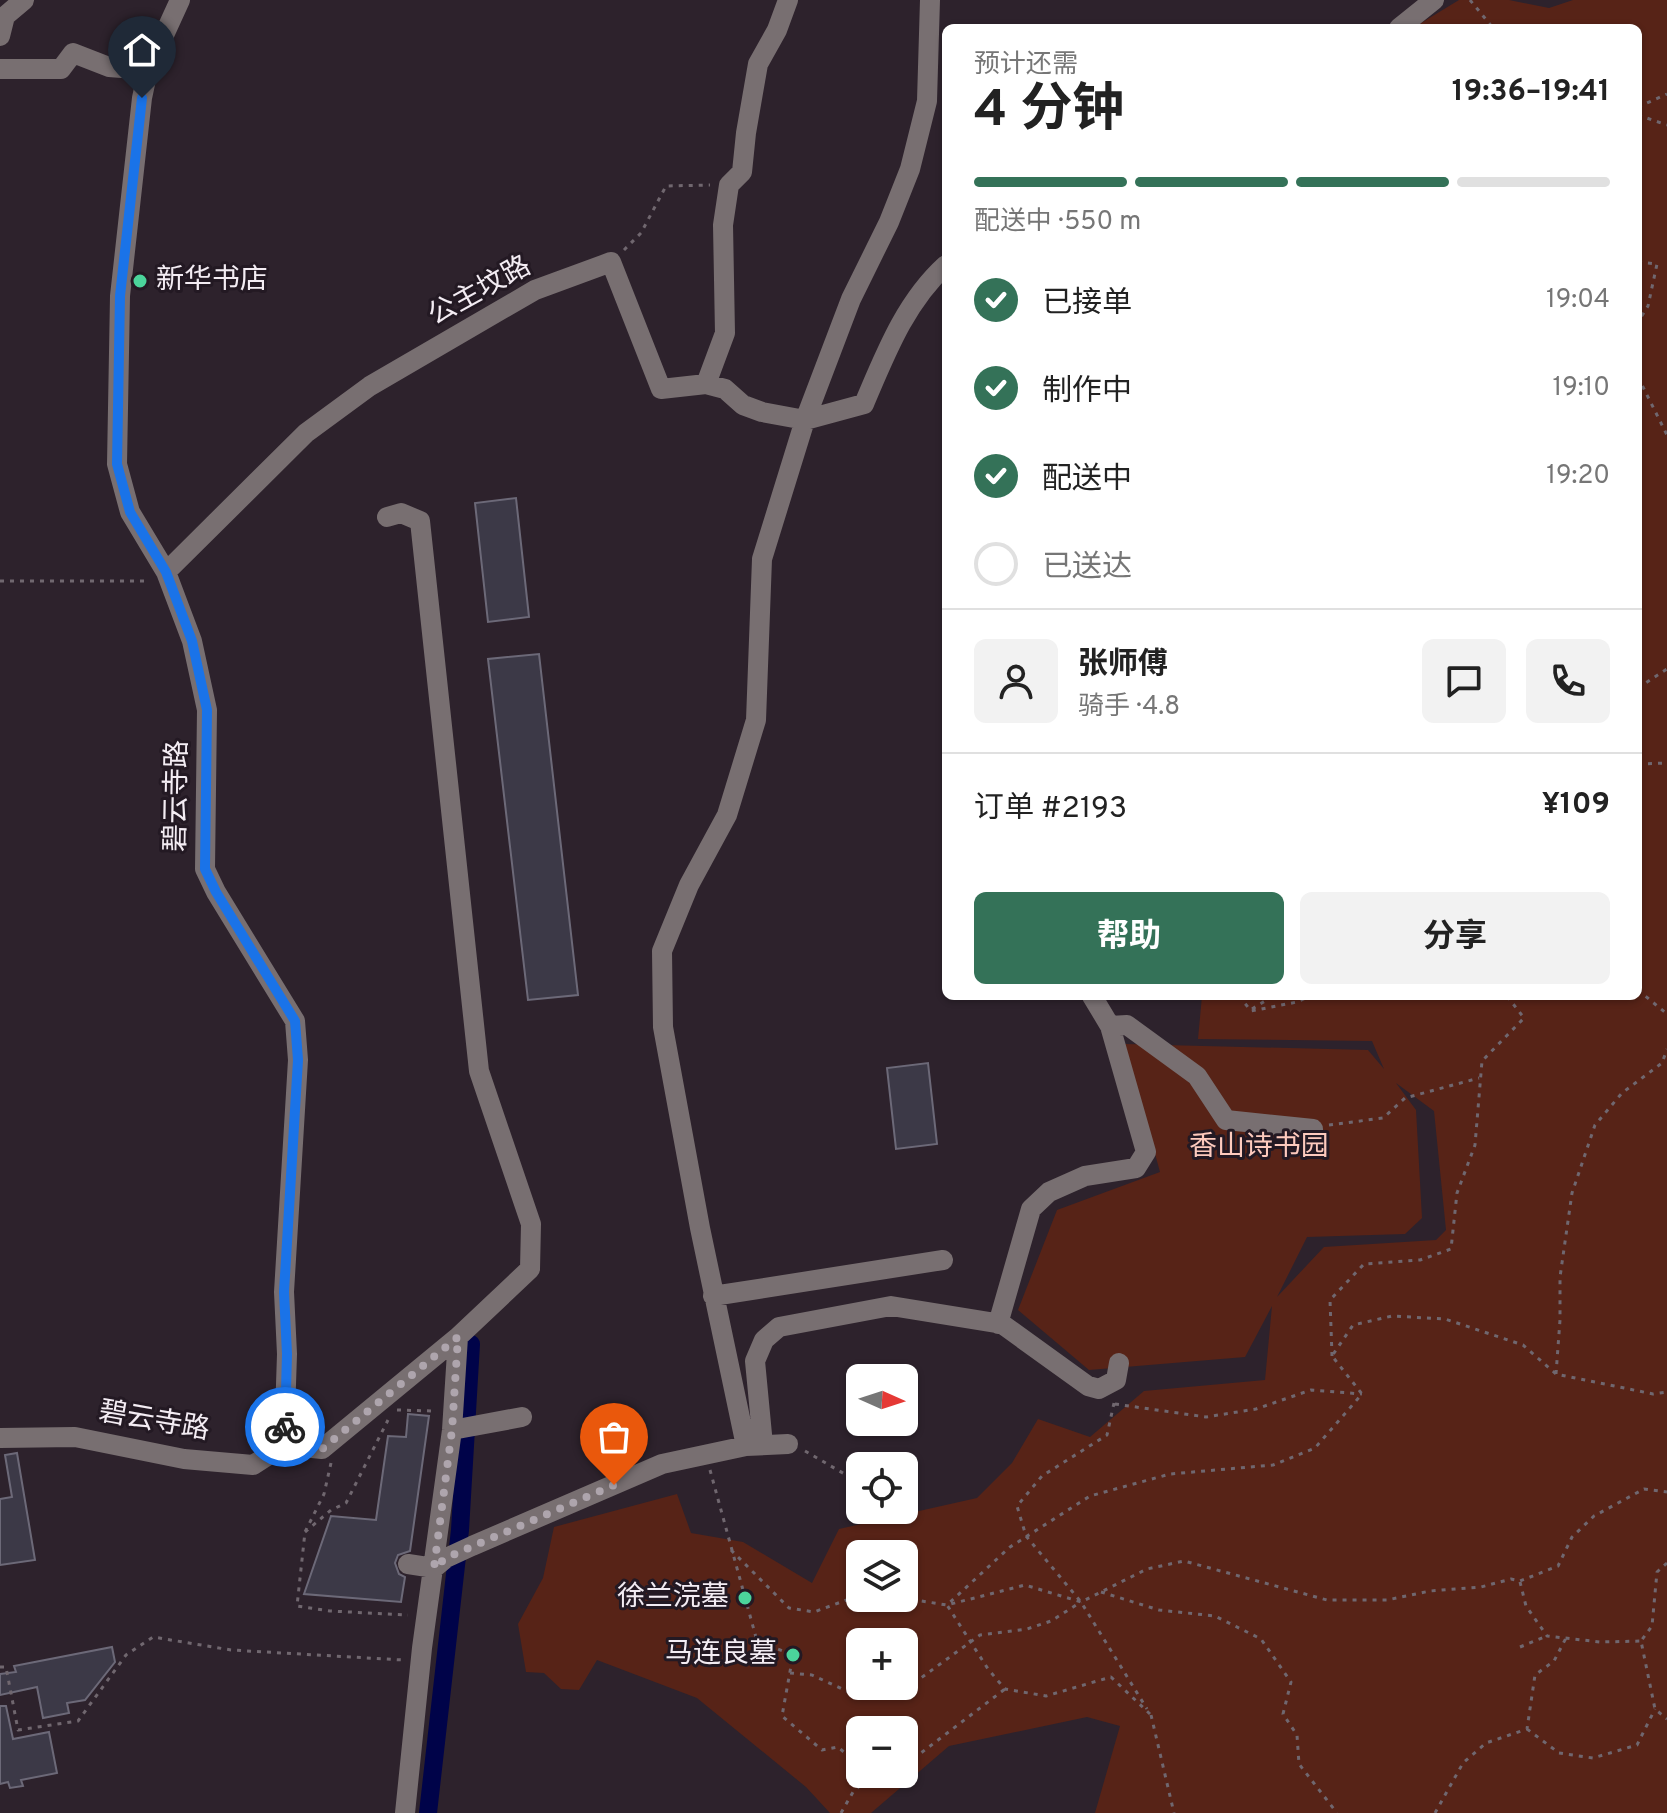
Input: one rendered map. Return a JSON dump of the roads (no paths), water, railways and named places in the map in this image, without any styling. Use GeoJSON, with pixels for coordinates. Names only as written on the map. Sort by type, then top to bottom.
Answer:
{"type":"FeatureCollection","features":[{"type":"Feature","properties":{"kind":"street"},"geometry":{"type":"LineString","coordinates":[[0,36],[5,16],[24,0]]}},
{"type":"Feature","properties":{"kind":"street","name":"碧云寺路"},"geometry":{"type":"LineString","coordinates":[[0,1438],[75,1437],[184,1459],[253,1465],[284,1445],[287,1354],[284,1292],[298,1060],[295,1021],[205,869],[207,710],[192,641],[167,577],[130,512],[117,464],[120,296],[142,98],[148,70],[180,0]]}},
{"type":"Feature","properties":{"kind":"street"},"geometry":{"type":"LineString","coordinates":[[788,0],[777,30],[758,64],[742,172],[729,185],[723,225],[725,333],[706,384],[725,389],[743,405],[762,412],[805,420],[864,404],[904,319],[925,284],[942,269]]}},
{"type":"Feature","properties":{"kind":"street"},"geometry":{"type":"LineString","coordinates":[[754,1446],[713,1296],[663,1027],[662,951],[689,885],[727,815],[756,720],[762,559],[805,420],[851,299],[889,222],[910,169],[927,101],[930,0]]}},
{"type":"Feature","properties":{"kind":"street"},"geometry":{"type":"LineString","coordinates":[[1404,24],[1434,0]]}},
{"type":"Feature","properties":{"kind":"street"},"geometry":{"type":"LineString","coordinates":[[0,69],[61,69],[73,53],[109,67],[148,70]]}},
{"type":"Feature","properties":{"kind":"street","name":"公主坟路"},"geometry":{"type":"LineString","coordinates":[[167,577],[306,433],[370,386],[535,290],[611,262],[661,389],[706,384]]}},
{"type":"Feature","properties":{"kind":"street"},"geometry":{"type":"LineString","coordinates":[[284,1445],[322,1449],[540,1267],[531,1224],[479,1071],[420,521],[401,513],[387,517]]}},
{"type":"Feature","properties":{"kind":"street"},"geometry":{"type":"LineString","coordinates":[[998,1324],[1031,1209],[1049,1192],[1085,1176],[1136,1168],[1146,1152],[1110,1026],[1094,1000]]}},
{"type":"Feature","properties":{"kind":"street"},"geometry":{"type":"LineString","coordinates":[[1110,1026],[1127,1025],[1197,1076],[1226,1120],[1313,1129]]}},
{"type":"Feature","properties":{"kind":"street"},"geometry":{"type":"LineString","coordinates":[[713,1296],[943,1260]]}},
{"type":"Feature","properties":{"kind":"street"},"geometry":{"type":"LineString","coordinates":[[754,1446],[755,1361],[764,1340],[779,1327],[891,1306],[1002,1324],[1088,1386],[1099,1389],[1116,1380],[1119,1363]]}},
{"type":"Feature","properties":{"kind":"street"},"geometry":{"type":"LineString","coordinates":[[405,1813],[421,1661],[440,1563],[458,1337]]}},
{"type":"Feature","properties":{"kind":"street"},"geometry":{"type":"LineString","coordinates":[[452,1430],[522,1417]]}},
{"type":"Feature","properties":{"kind":"street"},"geometry":{"type":"LineString","coordinates":[[408,1564],[440,1563],[472,1546],[662,1464],[754,1446],[788,1444]]}},
{"type":"Feature","properties":{"kind":"waterway"},"geometry":{"type":"LineString","coordinates":[[428,1813],[460,1530],[471,1344]]}},
{"type":"Feature","properties":{"kind":"place","name":"新华书店"},"geometry":{"type":"Point","coordinates":[140,281]}},
{"type":"Feature","properties":{"kind":"place","name":"徐兰浣墓"},"geometry":{"type":"Point","coordinates":[745,1598]}},
{"type":"Feature","properties":{"kind":"place","name":"马连良墓"},"geometry":{"type":"Point","coordinates":[793,1655]}},
{"type":"Feature","properties":{"kind":"park label","name":"香山诗书园"},"geometry":{"type":"Point","coordinates":[1259,1148]}}]}
